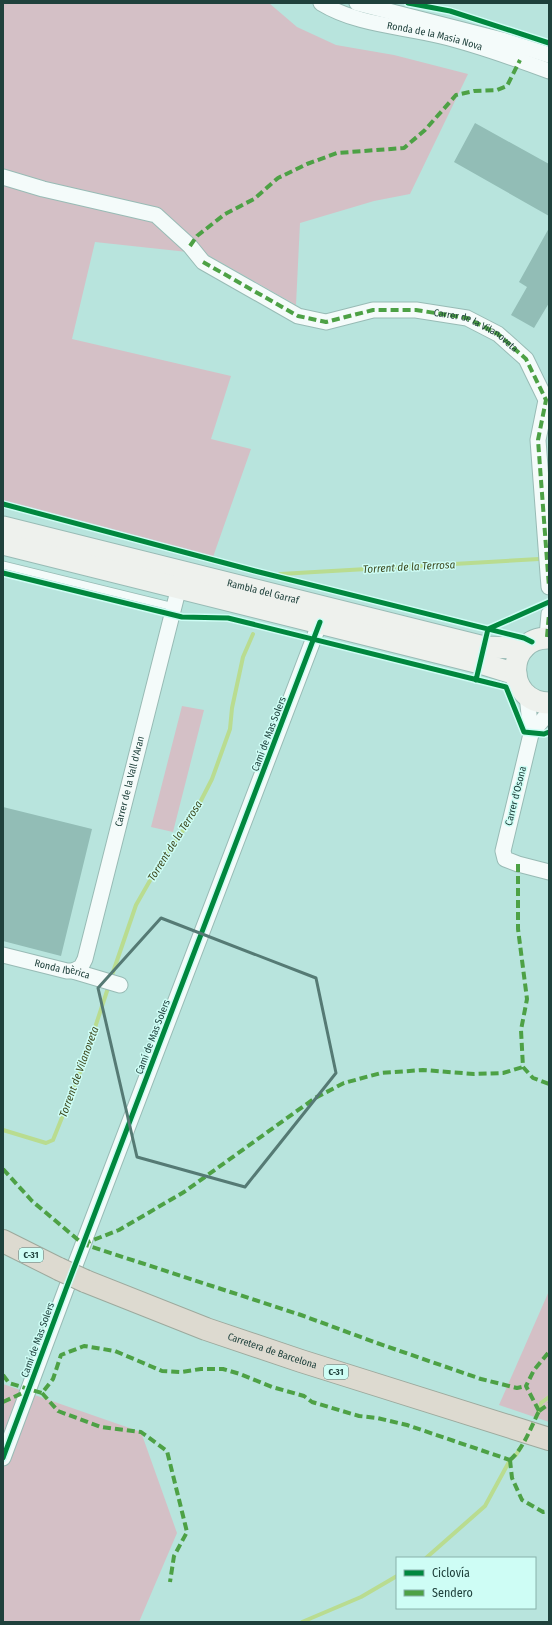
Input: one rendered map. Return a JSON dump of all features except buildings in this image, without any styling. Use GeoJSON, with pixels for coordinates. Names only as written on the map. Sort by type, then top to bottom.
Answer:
{"type":"FeatureCollection","features":[{"type":"Feature","properties":{"kind":"highway","name":"Carretera de Barcelona"},"geometry":{"type":"LineString","coordinates":[[3,1241],[85,1281],[206,1329],[301,1361],[535,1434]]}},
{"type":"Feature","properties":{"kind":"street","name":"Ronda de la Masia Nova"},"geometry":{"type":"LineString","coordinates":[[321,3],[333,10],[368,22],[441,36],[516,59],[549,71]]}},
{"type":"Feature","properties":{"kind":"street","name":"Ronda de la Masia Nova"},"geometry":{"type":"LineString","coordinates":[[357,3],[502,40],[549,55]]}},
{"type":"Feature","properties":{"kind":"street","name":"Carrer de la Vilanoveta"},"geometry":{"type":"LineString","coordinates":[[3,177],[43,189],[156,215],[190,246],[203,262],[298,316],[326,322],[373,310],[416,310],[467,318],[498,334],[526,359],[546,400],[538,440],[549,587]]}},
{"type":"Feature","properties":{"kind":"street","name":"Rambla del Garraf"},"geometry":{"type":"LineString","coordinates":[[3,527],[268,601],[320,622],[473,661],[516,674]]}},
{"type":"Feature","properties":{"kind":"street","name":"Rambla del Garraf"},"geometry":{"type":"LineString","coordinates":[[3,544],[179,587],[268,601],[484,646],[524,648]]}},
{"type":"Feature","properties":{"kind":"street","name":"Carrer de la Vall d'Aran"},"geometry":{"type":"LineString","coordinates":[[73,971],[81,967],[85,959],[179,587]]}},
{"type":"Feature","properties":{"kind":"street"},"geometry":{"type":"LineString","coordinates":[[549,614],[548,637],[532,642],[524,648],[517,660],[516,674],[520,687],[527,696],[538,701],[549,703]]}},
{"type":"Feature","properties":{"kind":"street","name":"Camí de Mas Solers"},"geometry":{"type":"LineString","coordinates":[[3,1458],[320,622]]}},
{"type":"Feature","properties":{"kind":"street","name":"Carrer d'Osona"},"geometry":{"type":"LineString","coordinates":[[527,696],[531,734],[503,851],[505,859],[549,872]]}},
{"type":"Feature","properties":{"kind":"street","name":"Carrer d'Osona"},"geometry":{"type":"LineString","coordinates":[[531,734],[549,712]]}},
{"type":"Feature","properties":{"kind":"street","name":"Ronda Ibèrica"},"geometry":{"type":"LineString","coordinates":[[3,955],[67,971],[73,971],[120,985]]}},
{"type":"Feature","properties":{"kind":"lane"},"geometry":{"type":"LineString","coordinates":[[3,565],[174,607]]}},
{"type":"Feature","properties":{"kind":"highlighted area"},"geometry":{"type":"Polygon","coordinates":[[[161,918],[316,978],[336,1073],[245,1187],[137,1157],[98,988],[161,918]]]}},
{"type":"Feature","properties":{"kind":"shaded area"},"geometry":{"type":"Polygon","coordinates":[[[3,3],[269,3],[297,27],[336,45],[394,55],[468,74],[410,194],[374,201],[300,223],[296,305],[206,254],[95,242],[72,339],[231,376],[211,439],[251,449],[213,557],[3,504],[3,3]]]}},
{"type":"Feature","properties":{"kind":"shaded area"},"geometry":{"type":"Polygon","coordinates":[[[182,706],[204,710],[173,832],[151,827],[182,706]]]}},
{"type":"Feature","properties":{"kind":"shaded area"},"geometry":{"type":"Polygon","coordinates":[[[549,1291],[549,1422],[499,1405],[549,1291]]]}},
{"type":"Feature","properties":{"kind":"shaded area"},"geometry":{"type":"Polygon","coordinates":[[[3,1384],[141,1432],[177,1533],[139,1622],[3,1622],[3,1384]]]}},
{"type":"Feature","properties":{"kind":"waterway","name":"Torrent de la Terrosa"},"geometry":{"type":"LineString","coordinates":[[280,574],[539,559]]}},
{"type":"Feature","properties":{"kind":"waterway","name":"Torrent de la Terrosa"},"geometry":{"type":"LineString","coordinates":[[111,978],[136,905],[164,856],[191,820],[212,779],[230,729],[232,708],[243,657],[253,634]]}},
{"type":"Feature","properties":{"kind":"waterway","name":"Torrent de Vilanoveta"},"geometry":{"type":"LineString","coordinates":[[3,1130],[46,1143],[53,1140],[81,1070],[109,985]]}},
{"type":"Feature","properties":{"kind":"waterway"},"geometry":{"type":"LineString","coordinates":[[539,1411],[541,1403],[549,1397]]}},
{"type":"Feature","properties":{"kind":"waterway"},"geometry":{"type":"LineString","coordinates":[[427,1557],[485,1506],[510,1460],[516,1455],[521,1447]]}},
{"type":"Feature","properties":{"kind":"waterway"},"geometry":{"type":"LineString","coordinates":[[302,1622],[361,1597],[396,1577]]}},
{"type":"Feature","properties":{"kind":"marked path"},"geometry":{"type":"LineString","coordinates":[[190,246],[197,236],[225,214],[254,199],[278,178],[307,164],[337,153],[404,148],[425,130],[456,95],[474,91],[497,90],[507,86],[520,60]]}},
{"type":"Feature","properties":{"kind":"marked path"},"geometry":{"type":"LineString","coordinates":[[203,262],[298,316],[326,322],[373,310],[416,310],[467,318],[498,334],[526,359],[546,400],[538,440],[549,587]]}},
{"type":"Feature","properties":{"kind":"marked path"},"geometry":{"type":"LineString","coordinates":[[547,637],[549,614]]}},
{"type":"Feature","properties":{"kind":"marked path"},"geometry":{"type":"LineString","coordinates":[[518,864],[518,929],[527,999],[521,1030],[523,1067],[533,1078],[549,1084]]}},
{"type":"Feature","properties":{"kind":"marked path"},"geometry":{"type":"LineString","coordinates":[[83,1244],[119,1230],[184,1192],[315,1098],[344,1083],[381,1073],[423,1070],[474,1074],[503,1073],[523,1067]]}},
{"type":"Feature","properties":{"kind":"marked path"},"geometry":{"type":"LineString","coordinates":[[3,1169],[32,1201],[83,1244],[301,1315],[481,1379],[517,1388],[526,1386]]}},
{"type":"Feature","properties":{"kind":"marked path"},"geometry":{"type":"LineString","coordinates":[[3,1375],[9,1383],[42,1393],[53,1379],[61,1355],[84,1346],[115,1351],[162,1371],[181,1372],[201,1369],[223,1369],[272,1387],[304,1396],[312,1402],[359,1416],[377,1418],[407,1425],[510,1460]]}},
{"type":"Feature","properties":{"kind":"marked path"},"geometry":{"type":"LineString","coordinates":[[539,1411],[526,1386],[534,1370],[549,1352]]}},
{"type":"Feature","properties":{"kind":"marked path"},"geometry":{"type":"LineString","coordinates":[[3,1402],[29,1390]]}},
{"type":"Feature","properties":{"kind":"marked path"},"geometry":{"type":"LineString","coordinates":[[42,1393],[58,1411],[101,1427],[141,1432],[167,1451],[187,1532],[174,1556],[170,1582]]}},
{"type":"Feature","properties":{"kind":"marked path"},"geometry":{"type":"LineString","coordinates":[[539,1411],[549,1404]]}},
{"type":"Feature","properties":{"kind":"marked path"},"geometry":{"type":"LineString","coordinates":[[510,1460],[519,1450],[539,1411]]}},
{"type":"Feature","properties":{"kind":"marked path"},"geometry":{"type":"LineString","coordinates":[[510,1460],[512,1478],[522,1500],[543,1512],[549,1511]]}},
{"type":"Feature","properties":{"kind":"cycle path"},"geometry":{"type":"LineString","coordinates":[[408,3],[450,11],[549,43]]}},
{"type":"Feature","properties":{"kind":"cycle path"},"geometry":{"type":"LineString","coordinates":[[3,504],[255,571],[524,638],[532,642]]}},
{"type":"Feature","properties":{"kind":"cycle path"},"geometry":{"type":"LineString","coordinates":[[3,573],[182,617],[228,618],[506,687],[524,732],[544,734],[549,732]]}},
{"type":"Feature","properties":{"kind":"cycle path"},"geometry":{"type":"LineString","coordinates":[[476,680],[488,629],[549,602]]}},
{"type":"Feature","properties":{"kind":"cycle path"},"geometry":{"type":"LineString","coordinates":[[3,1458],[320,622]]}}]}
